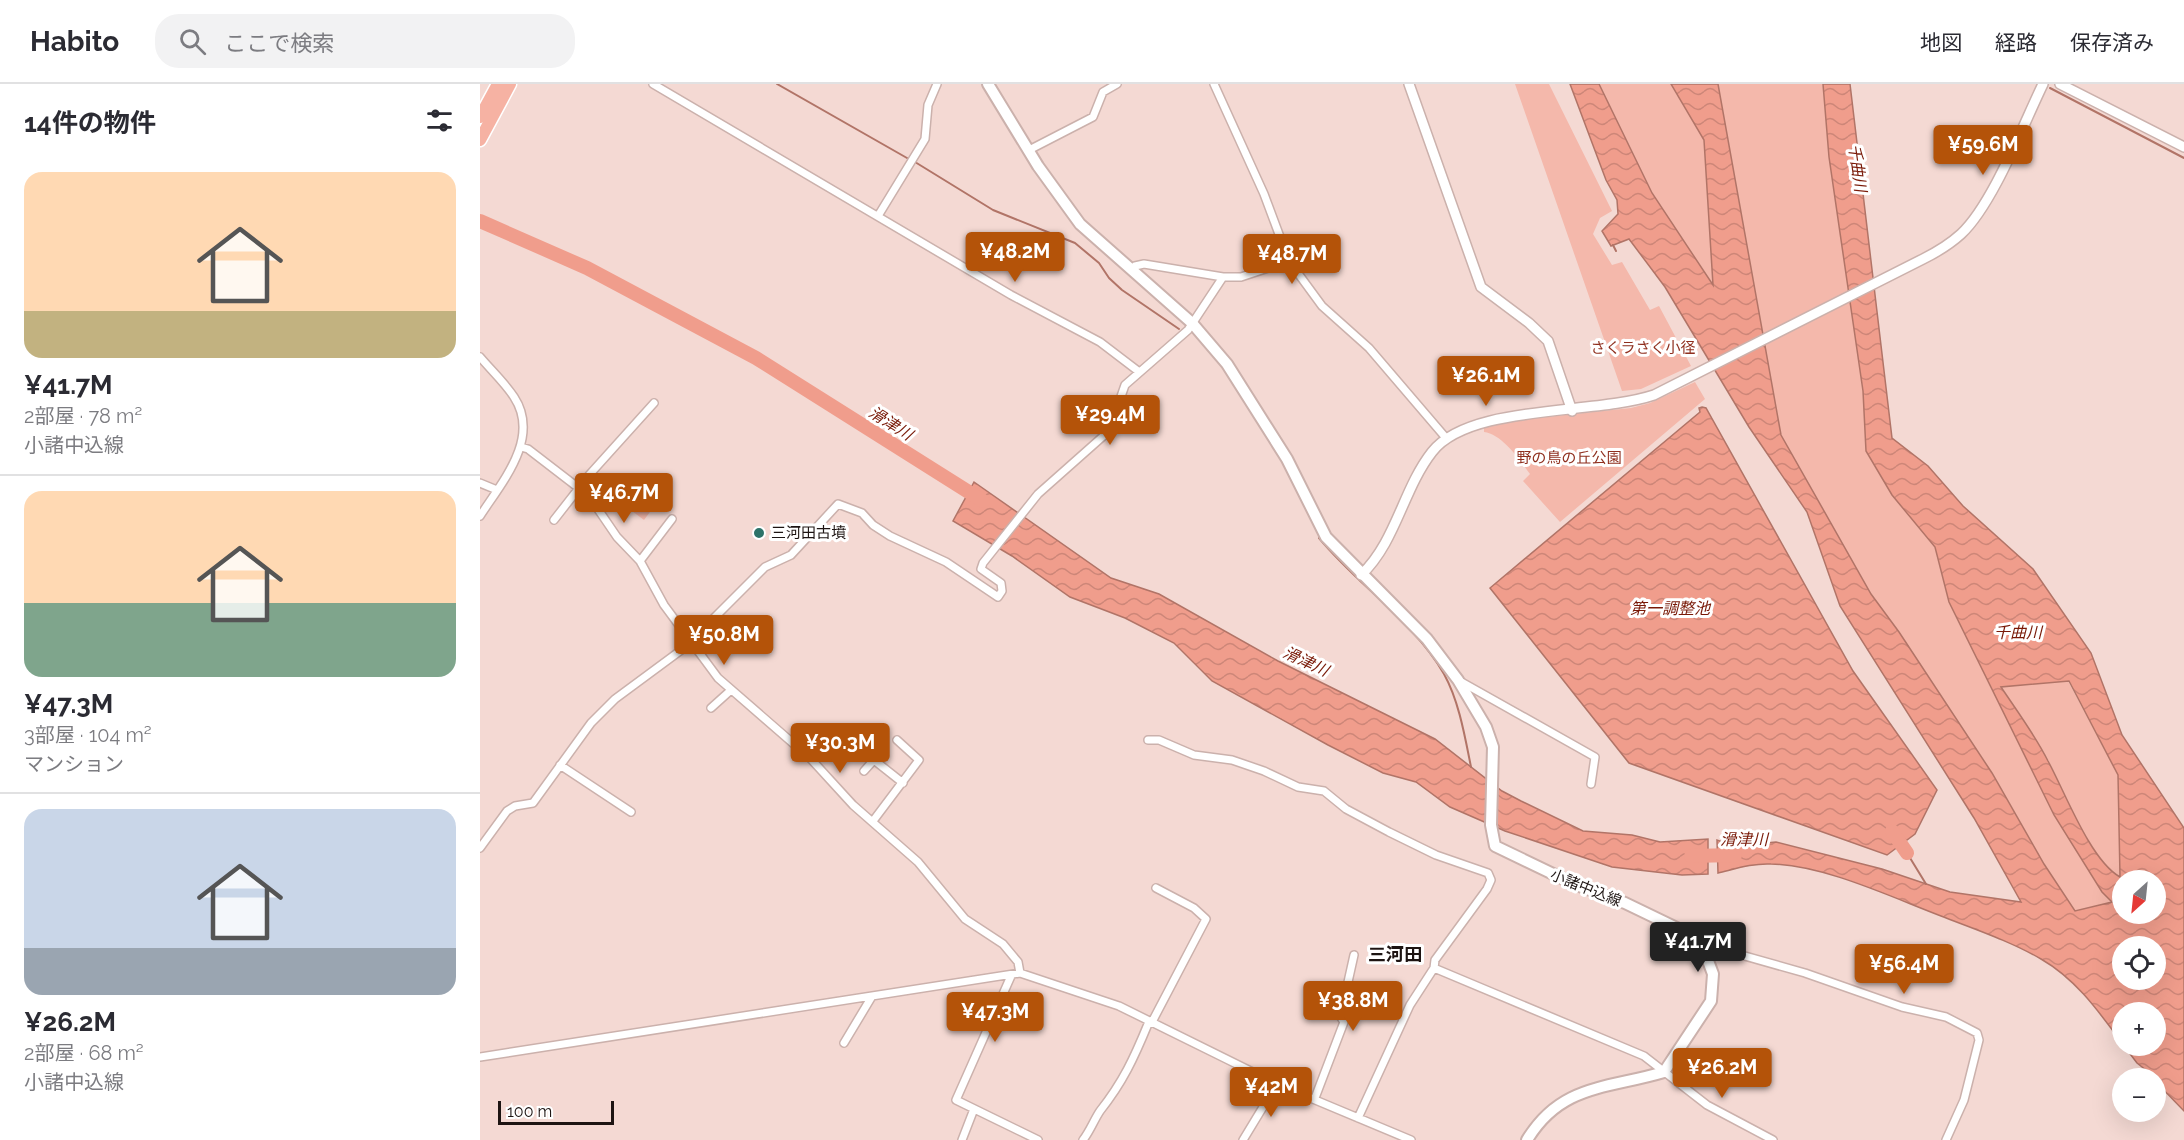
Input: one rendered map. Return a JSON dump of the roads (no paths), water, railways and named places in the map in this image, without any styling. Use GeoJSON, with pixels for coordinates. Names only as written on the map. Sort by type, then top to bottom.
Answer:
{"type":"FeatureCollection","features":[{"type":"Feature","properties":{"kind":"highway"},"geometry":{"type":"LineString","coordinates":[[480,117],[498,84]]}},
{"type":"Feature","properties":{"kind":"highway"},"geometry":{"type":"LineString","coordinates":[[480,140],[510,84]]}},
{"type":"Feature","properties":{"kind":"main road"},"geometry":{"type":"LineString","coordinates":[[988,84],[1029,150],[1080,224],[1192,322],[1227,364],[1287,459],[1326,537],[1361,575],[1427,639],[1458,680]]}},
{"type":"Feature","properties":{"kind":"main road","name":"小諸中込線"},"geometry":{"type":"LineString","coordinates":[[1458,680],[1488,733],[1495,754],[1492,839],[1501,851],[1683,931],[1704,950]]}},
{"type":"Feature","properties":{"kind":"main road"},"geometry":{"type":"LineString","coordinates":[[1527,1140],[1553,1108],[1574,1095],[1664,1072],[1711,1001],[1713,974],[1704,950]]}},
{"type":"Feature","properties":{"kind":"street"},"geometry":{"type":"LineString","coordinates":[[653,84],[666,87],[1011,295],[1100,342],[1138,371]]}},
{"type":"Feature","properties":{"kind":"street"},"geometry":{"type":"LineString","coordinates":[[878,216],[925,139],[928,105],[937,84]]}},
{"type":"Feature","properties":{"kind":"street"},"geometry":{"type":"LineString","coordinates":[[1029,150],[1094,117],[1103,92],[1117,84]]}},
{"type":"Feature","properties":{"kind":"street"},"geometry":{"type":"LineString","coordinates":[[1214,84],[1264,194],[1289,261],[1322,306],[1369,348],[1446,438]]}},
{"type":"Feature","properties":{"kind":"street"},"geometry":{"type":"LineString","coordinates":[[1410,84],[1481,287],[1536,329],[1548,341],[1572,411]]}},
{"type":"Feature","properties":{"kind":"street"},"geometry":{"type":"LineString","coordinates":[[1361,575],[1381,550],[1422,467],[1432,452],[1446,438],[1481,422],[1640,400],[1702,372],[1952,242],[1975,218],[2043,84]]}},
{"type":"Feature","properties":{"kind":"street"},"geometry":{"type":"LineString","coordinates":[[2060,84],[2184,147]]}},
{"type":"Feature","properties":{"kind":"street"},"geometry":{"type":"LineString","coordinates":[[1131,270],[1135,266],[1144,264],[1223,277],[1241,277],[1289,261]]}},
{"type":"Feature","properties":{"kind":"street"},"geometry":{"type":"LineString","coordinates":[[480,848],[510,808],[533,803],[591,723],[615,699],[652,674],[722,613],[765,567],[791,555],[838,504],[862,513],[873,525],[890,536],[946,562],[998,597],[1002,591],[1001,583],[981,569],[983,563],[1038,494],[1108,430],[1125,385],[1138,371],[1166,351],[1192,322],[1223,277]]}},
{"type":"Feature","properties":{"kind":"street"},"geometry":{"type":"LineString","coordinates":[[480,357],[518,404],[523,424],[521,447],[480,516]]}},
{"type":"Feature","properties":{"kind":"street"},"geometry":{"type":"LineString","coordinates":[[554,520],[579,487],[654,403]]}},
{"type":"Feature","properties":{"kind":"street"},"geometry":{"type":"LineString","coordinates":[[521,447],[589,495],[617,537],[640,561],[664,605],[718,678],[810,758],[834,787],[918,862],[965,919],[1008,949],[1020,967],[1020,973]]}},
{"type":"Feature","properties":{"kind":"street"},"geometry":{"type":"LineString","coordinates":[[480,483],[497,490]]}},
{"type":"Feature","properties":{"kind":"street"},"geometry":{"type":"LineString","coordinates":[[640,561],[672,519]]}},
{"type":"Feature","properties":{"kind":"street"},"geometry":{"type":"LineString","coordinates":[[1458,680],[1595,757],[1591,784]]}},
{"type":"Feature","properties":{"kind":"street"},"geometry":{"type":"LineString","coordinates":[[711,708],[731,690]]}},
{"type":"Feature","properties":{"kind":"street"},"geometry":{"type":"LineString","coordinates":[[873,820],[919,760],[897,740]]}},
{"type":"Feature","properties":{"kind":"street"},"geometry":{"type":"LineString","coordinates":[[1149,740],[1159,740],[1194,755],[1232,760],[1264,771],[1302,789],[1324,791],[1346,809],[1389,832],[1436,855],[1491,876],[1486,890],[1436,960],[1434,968],[1410,1005],[1358,1118]]}},
{"type":"Feature","properties":{"kind":"street"},"geometry":{"type":"LineString","coordinates":[[864,771],[881,752]]}},
{"type":"Feature","properties":{"kind":"street"},"geometry":{"type":"LineString","coordinates":[[874,760],[903,783]]}},
{"type":"Feature","properties":{"kind":"street"},"geometry":{"type":"LineString","coordinates":[[560,765],[631,812]]}},
{"type":"Feature","properties":{"kind":"street"},"geometry":{"type":"LineString","coordinates":[[1083,1140],[1101,1110],[1115,1095],[1138,1052],[1148,1024],[1152,1022],[1206,919],[1194,908],[1156,888]]}},
{"type":"Feature","properties":{"kind":"street"},"geometry":{"type":"LineString","coordinates":[[1704,950],[1713,947],[1805,973],[1902,1007],[1946,1017],[1977,1033],[1979,1040],[1965,1100],[1946,1140]]}},
{"type":"Feature","properties":{"kind":"street"},"geometry":{"type":"LineString","coordinates":[[1315,1098],[1344,1022],[1338,1013],[1344,1000],[1354,956]]}},
{"type":"Feature","properties":{"kind":"street"},"geometry":{"type":"LineString","coordinates":[[1434,968],[1644,1056],[1707,1105],[1773,1140]]}},
{"type":"Feature","properties":{"kind":"street"},"geometry":{"type":"LineString","coordinates":[[480,1057],[871,998],[1020,973],[1119,1006],[1277,1084],[1411,1140]]}},
{"type":"Feature","properties":{"kind":"street"},"geometry":{"type":"LineString","coordinates":[[1011,976],[956,1100],[1038,1140]]}},
{"type":"Feature","properties":{"kind":"street"},"geometry":{"type":"LineString","coordinates":[[844,1043],[871,998]]}},
{"type":"Feature","properties":{"kind":"street"},"geometry":{"type":"LineString","coordinates":[[1243,1140],[1277,1084]]}},
{"type":"Feature","properties":{"kind":"street"},"geometry":{"type":"LineString","coordinates":[[962,1140],[974,1109]]}},
{"type":"Feature","properties":{"kind":"water","name":"千曲川"},"geometry":{"type":"Polygon","coordinates":[[[1570,84],[1599,84],[1652,193],[1713,285],[1704,140],[1671,84],[1718,84],[1781,435],[1871,594],[1899,632],[1992,773],[2044,864],[2075,911],[2112,902],[2102,892],[2054,815],[1949,602],[1935,547],[1892,495],[1866,451],[1863,391],[1829,157],[1823,84],[1850,84],[1892,438],[1928,466],[1963,506],[2033,569],[2091,653],[2122,735],[2184,828],[2184,1111],[2166,1092],[2166,1068],[2143,1068],[2132,1056],[2166,1056],[2166,1002],[2112,1002],[2112,1029],[2086,997],[2065,976],[2041,959],[2004,941],[1857,883],[1813,870],[1764,864],[1718,873],[1717,840],[1734,846],[1776,842],[1882,869],[1950,892],[2021,902],[1974,818],[1840,606],[1807,512],[1749,427],[1665,287],[1629,239],[1611,246],[1602,231],[1618,214],[1617,200],[1606,180],[1570,84]],[[2069,681],[2001,687],[2043,751],[2079,824],[2098,856],[2112,870],[2112,924],[2166,924],[2166,870],[2120,870],[2118,775],[2069,681]]]}},
{"type":"Feature","properties":{"kind":"water","name":"第一調整池"},"geometry":{"type":"Polygon","coordinates":[[[1699,408],[1706,408],[1853,671],[1937,790],[1915,834],[1887,855],[1629,763],[1490,588],[1700,412],[1699,408]]]}},
{"type":"Feature","properties":{"kind":"water"},"geometry":{"type":"Polygon","coordinates":[[[974,482],[1111,578],[1159,594],[1278,661],[1435,739],[1502,791],[1521,801],[1583,831],[1632,835],[1660,842],[1708,839],[1708,874],[1682,875],[1612,867],[1505,831],[1450,807],[1416,782],[1383,773],[1328,745],[1212,681],[1174,643],[1125,618],[1070,597],[1012,556],[953,521],[974,482]]]}},
{"type":"Feature","properties":{"kind":"waterway"},"geometry":{"type":"LineString","coordinates":[[777,84],[907,158]]}},
{"type":"Feature","properties":{"kind":"waterway"},"geometry":{"type":"LineString","coordinates":[[2050,88],[2184,158]]}},
{"type":"Feature","properties":{"kind":"waterway"},"geometry":{"type":"LineString","coordinates":[[915,162],[993,210],[1075,243],[1099,263],[1109,278],[1122,290],[1179,329]]}},
{"type":"Feature","properties":{"kind":"waterway","name":"滑津川"},"geometry":{"type":"LineString","coordinates":[[480,221],[587,268],[756,358],[983,501]]}},
{"type":"Feature","properties":{"kind":"waterway"},"geometry":{"type":"LineString","coordinates":[[1613,245],[1616,251]]}},
{"type":"Feature","properties":{"kind":"waterway"},"geometry":{"type":"LineString","coordinates":[[1319,538],[1402,621],[1432,655],[1454,696],[1471,767]]}},
{"type":"Feature","properties":{"kind":"waterway","name":"第一調整池"},"geometry":{"type":"LineString","coordinates":[[1892,831],[1907,853]]}},
{"type":"Feature","properties":{"kind":"waterway"},"geometry":{"type":"LineString","coordinates":[[1907,853],[1926,884]]}},
{"type":"Feature","properties":{"kind":"waterway","name":"滑津川"},"geometry":{"type":"LineString","coordinates":[[1691,856],[1735,855]]}},
{"type":"Feature","properties":{"kind":"place","name":"三河田古墳"},"geometry":{"type":"Point","coordinates":[759,533]}},
{"type":"Feature","properties":{"kind":"district","name":"三河田"},"geometry":{"type":"Point","coordinates":[1395,955]}},
{"type":"Feature","properties":{"kind":"park label","name":"さくラさく小径"},"geometry":{"type":"Point","coordinates":[1643,348]}},
{"type":"Feature","properties":{"kind":"park label","name":"野の鳥の丘公園"},"geometry":{"type":"Point","coordinates":[1569,458]}}]}
